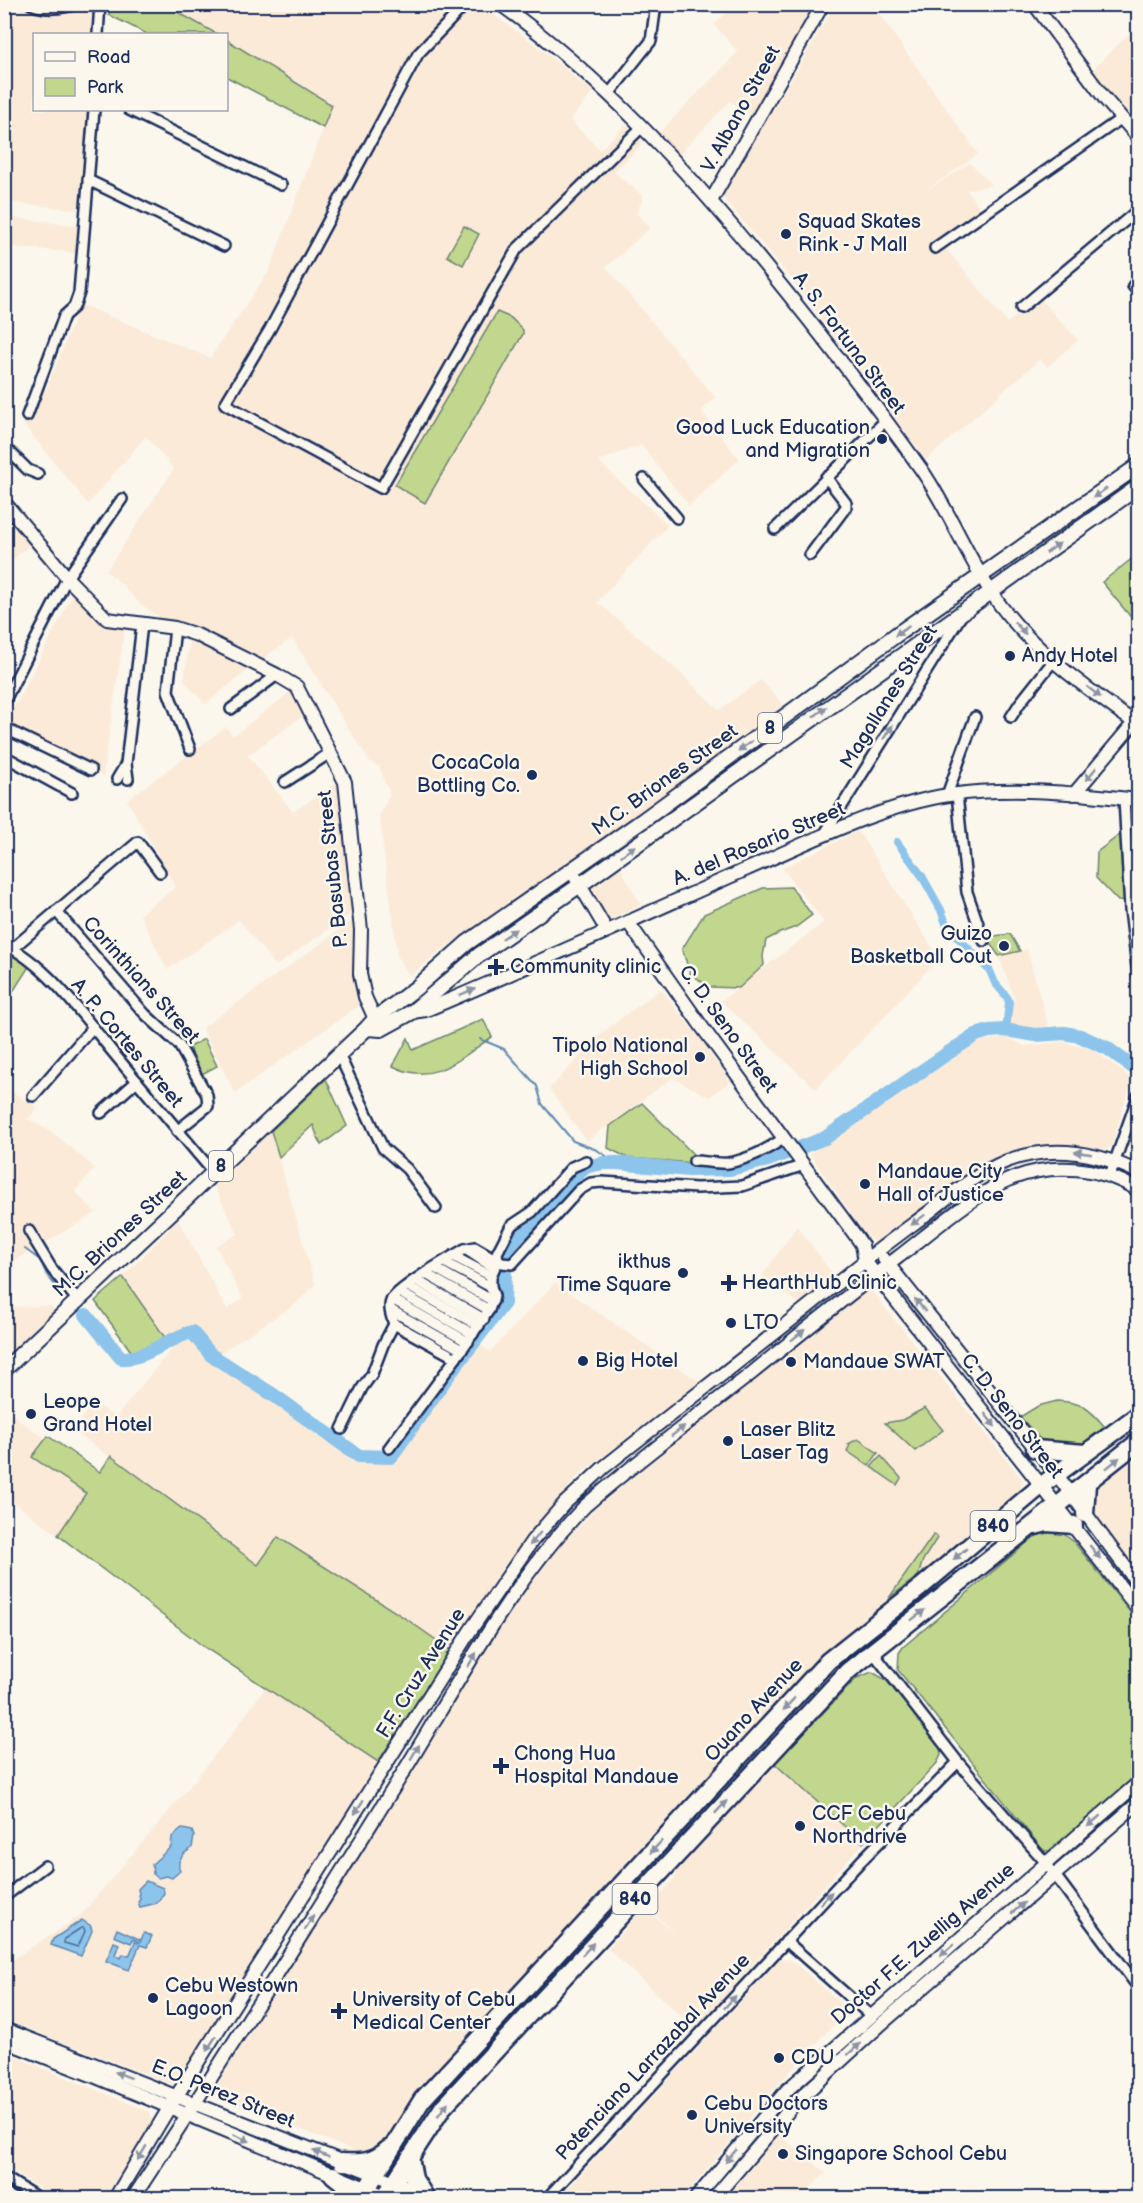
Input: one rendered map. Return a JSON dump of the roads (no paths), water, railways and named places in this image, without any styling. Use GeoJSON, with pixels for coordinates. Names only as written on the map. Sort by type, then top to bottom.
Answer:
{"type":"FeatureCollection","features":[{"type":"Feature","properties":{"kind":"highway","name":"Ouano Avenue"},"geometry":{"type":"LineString","coordinates":[[368,2188],[422,2100],[828,1661],[921,1587],[1042,1485],[1138,1415]]}},
{"type":"Feature","properties":{"kind":"highway","name":"840"},"geometry":{"type":"LineString","coordinates":[[389,2194],[443,2107],[848,1671],[1138,1442]]}},
{"type":"Feature","properties":{"kind":"highway"},"geometry":{"type":"LineString","coordinates":[[1035,1449],[1085,1453]]}},
{"type":"Feature","properties":{"kind":"highway"},"geometry":{"type":"LineString","coordinates":[[1032,1527],[1079,1519],[1087,1484]]}},
{"type":"Feature","properties":{"kind":"highway"},"geometry":{"type":"LineString","coordinates":[[556,1955],[572,1967]]}},
{"type":"Feature","properties":{"kind":"highway"},"geometry":{"type":"LineString","coordinates":[[352,2199],[338,2168],[374,2160],[399,2138]]}},
{"type":"Feature","properties":{"kind":"highway"},"geometry":{"type":"LineString","coordinates":[[410,2157],[414,2179],[426,2198]]}},
{"type":"Feature","properties":{"kind":"main road","name":"M.C. Briones Street"},"geometry":{"type":"LineString","coordinates":[[4,1370],[371,1023],[416,988],[467,943],[650,815],[896,635],[1138,466]]}},
{"type":"Feature","properties":{"kind":"main road","name":"M.C. Briones Street"},"geometry":{"type":"LineString","coordinates":[[371,1023],[381,1029],[412,1012],[478,955],[580,885],[1138,487]]}},
{"type":"Feature","properties":{"kind":"street"},"geometry":{"type":"LineString","coordinates":[[32,4],[40,8],[53,9],[78,4]]}},
{"type":"Feature","properties":{"kind":"street"},"geometry":{"type":"LineString","coordinates":[[98,33],[100,4]]}},
{"type":"Feature","properties":{"kind":"street","name":"A. S. Fortuna Street"},"geometry":{"type":"LineString","coordinates":[[500,4],[559,50],[609,94],[711,201],[798,307],[922,471],[949,514],[991,591],[1020,629],[1054,660],[1137,722]]}},
{"type":"Feature","properties":{"kind":"street"},"geometry":{"type":"LineString","coordinates":[[609,94],[651,41],[656,4]]}},
{"type":"Feature","properties":{"kind":"street","name":"V. Albano Street"},"geometry":{"type":"LineString","coordinates":[[711,201],[823,4]]}},
{"type":"Feature","properties":{"kind":"street"},"geometry":{"type":"LineString","coordinates":[[1034,4],[1080,68],[1138,137]]}},
{"type":"Feature","properties":{"kind":"street"},"geometry":{"type":"LineString","coordinates":[[465,5],[418,54],[270,329],[225,404],[381,489],[517,249],[642,127]]}},
{"type":"Feature","properties":{"kind":"street"},"geometry":{"type":"LineString","coordinates":[[27,416],[64,316],[74,307],[79,293],[94,111]]}},
{"type":"Feature","properties":{"kind":"street"},"geometry":{"type":"LineString","coordinates":[[131,111],[281,185]]}},
{"type":"Feature","properties":{"kind":"street"},"geometry":{"type":"LineString","coordinates":[[935,248],[1122,118]]}},
{"type":"Feature","properties":{"kind":"street"},"geometry":{"type":"LineString","coordinates":[[88,180],[224,246]]}},
{"type":"Feature","properties":{"kind":"street"},"geometry":{"type":"LineString","coordinates":[[1021,308],[1138,210]]}},
{"type":"Feature","properties":{"kind":"street"},"geometry":{"type":"LineString","coordinates":[[1138,280],[1133,286],[1138,292]]}},
{"type":"Feature","properties":{"kind":"street"},"geometry":{"type":"LineString","coordinates":[[775,529],[885,421]]}},
{"type":"Feature","properties":{"kind":"street"},"geometry":{"type":"LineString","coordinates":[[4,456],[11,453],[28,470],[38,474]]}},
{"type":"Feature","properties":{"kind":"street"},"geometry":{"type":"LineString","coordinates":[[810,555],[846,507],[826,477]]}},
{"type":"Feature","properties":{"kind":"street"},"geometry":{"type":"LineString","coordinates":[[644,479],[677,518]]}},
{"type":"Feature","properties":{"kind":"street"},"geometry":{"type":"LineString","coordinates":[[4,702],[68,578],[122,499]]}},
{"type":"Feature","properties":{"kind":"street","name":"P. Basubas Street"},"geometry":{"type":"LineString","coordinates":[[4,502],[68,578],[107,619],[175,628],[197,635],[297,687],[346,787],[363,945],[360,974],[371,1023]]}},
{"type":"Feature","properties":{"kind":"street","name":"Magallanes Street"},"geometry":{"type":"LineString","coordinates":[[824,835],[966,608]]}},
{"type":"Feature","properties":{"kind":"street"},"geometry":{"type":"LineString","coordinates":[[128,779],[126,764],[142,624]]}},
{"type":"Feature","properties":{"kind":"street"},"geometry":{"type":"LineString","coordinates":[[175,628],[168,691],[190,749]]}},
{"type":"Feature","properties":{"kind":"street"},"geometry":{"type":"LineString","coordinates":[[1011,717],[1054,660]]}},
{"type":"Feature","properties":{"kind":"street"},"geometry":{"type":"LineString","coordinates":[[231,709],[277,675]]}},
{"type":"Feature","properties":{"kind":"street"},"geometry":{"type":"LineString","coordinates":[[975,717],[952,795],[967,892],[984,941]]}},
{"type":"Feature","properties":{"kind":"street"},"geometry":{"type":"LineString","coordinates":[[1074,794],[1137,722]]}},
{"type":"Feature","properties":{"kind":"street"},"geometry":{"type":"LineString","coordinates":[[4,728],[91,770]]}},
{"type":"Feature","properties":{"kind":"street"},"geometry":{"type":"LineString","coordinates":[[285,782],[330,753]]}},
{"type":"Feature","properties":{"kind":"street"},"geometry":{"type":"LineString","coordinates":[[4,756],[72,793]]}},
{"type":"Feature","properties":{"kind":"street"},"geometry":{"type":"LineString","coordinates":[[117,779],[126,764]]}},
{"type":"Feature","properties":{"kind":"street","name":"A. del Rosario Street"},"geometry":{"type":"LineString","coordinates":[[412,1012],[426,1010],[824,835],[890,810],[952,795],[1014,789],[1048,790],[1138,800]]}},
{"type":"Feature","properties":{"kind":"street"},"geometry":{"type":"LineString","coordinates":[[1124,798],[1130,910],[1138,975]]}},
{"type":"Feature","properties":{"kind":"street"},"geometry":{"type":"LineString","coordinates":[[9,946],[56,912],[138,842],[160,872]]}},
{"type":"Feature","properties":{"kind":"street"},"geometry":{"type":"LineString","coordinates":[[571,870],[607,931]]}},
{"type":"Feature","properties":{"kind":"street","name":"Corinthians Street"},"geometry":{"type":"LineString","coordinates":[[56,912],[145,1014],[179,1045],[207,1095],[208,1106],[177,1131]]}},
{"type":"Feature","properties":{"kind":"street","name":"C. D. Seno Street"},"geometry":{"type":"LineString","coordinates":[[628,922],[862,1245],[865,1261],[875,1274],[1042,1485],[1065,1501],[1138,1584]]}},
{"type":"Feature","properties":{"kind":"street","name":"A. P. Cortes Street"},"geometry":{"type":"LineString","coordinates":[[9,946],[37,965],[93,1027],[214,1173]]}},
{"type":"Feature","properties":{"kind":"street"},"geometry":{"type":"LineString","coordinates":[[33,1096],[93,1027]]}},
{"type":"Feature","properties":{"kind":"street"},"geometry":{"type":"LineString","coordinates":[[339,1054],[383,1148],[406,1169],[436,1208]]}},
{"type":"Feature","properties":{"kind":"street"},"geometry":{"type":"LineString","coordinates":[[101,1113],[137,1081]]}},
{"type":"Feature","properties":{"kind":"street"},"geometry":{"type":"LineString","coordinates":[[1110,1175],[1138,1096]]}},
{"type":"Feature","properties":{"kind":"street"},"geometry":{"type":"LineString","coordinates":[[694,1161],[728,1163],[786,1141]]}},
{"type":"Feature","properties":{"kind":"street","name":"F.F. Cruz Avenue"},"geometry":{"type":"LineString","coordinates":[[115,2199],[169,2108],[470,1630],[532,1542],[564,1504],[603,1468],[877,1251],[958,1189],[1006,1161],[1030,1154],[1056,1151],[1081,1152],[1116,1161],[1138,1172]]}},
{"type":"Feature","properties":{"kind":"street"},"geometry":{"type":"LineString","coordinates":[[389,1448],[470,1338],[491,1305],[494,1296],[491,1287],[499,1266],[497,1253],[511,1226],[532,1212],[572,1167],[586,1161]]}},
{"type":"Feature","properties":{"kind":"street"},"geometry":{"type":"LineString","coordinates":[[453,1256],[499,1266],[515,1262],[579,1191],[591,1183],[697,1188],[742,1186],[802,1162]]}},
{"type":"Feature","properties":{"kind":"street","name":"F.F. Cruz Avenue"},"geometry":{"type":"LineString","coordinates":[[133,2199],[196,2103],[489,1632],[557,1535],[585,1506],[875,1274],[989,1190],[1011,1179],[1057,1168],[1110,1175],[1138,1190]]}},
{"type":"Feature","properties":{"kind":"street"},"geometry":{"type":"LineString","coordinates":[[29,1231],[52,1269],[78,1301]]}},
{"type":"Feature","properties":{"kind":"street","name":"C. D. Seno Street"},"geometry":{"type":"LineString","coordinates":[[862,1245],[877,1251],[1057,1475],[1065,1501]]}},
{"type":"Feature","properties":{"kind":"street"},"geometry":{"type":"LineString","coordinates":[[342,1429],[362,1388],[372,1374],[394,1324],[391,1310],[395,1295],[465,1249],[475,1247],[499,1266]]}},
{"type":"Feature","properties":{"kind":"street"},"geometry":{"type":"LineString","coordinates":[[444,1262],[491,1287]]}},
{"type":"Feature","properties":{"kind":"street"},"geometry":{"type":"LineString","coordinates":[[435,1268],[491,1305]]}},
{"type":"Feature","properties":{"kind":"street"},"geometry":{"type":"LineString","coordinates":[[426,1274],[440,1315]]}},
{"type":"Feature","properties":{"kind":"street"},"geometry":{"type":"LineString","coordinates":[[412,1283],[440,1315],[470,1338]]}},
{"type":"Feature","properties":{"kind":"street"},"geometry":{"type":"LineString","coordinates":[[395,1295],[440,1315],[470,1338]]}},
{"type":"Feature","properties":{"kind":"street"},"geometry":{"type":"LineString","coordinates":[[394,1324],[491,1305]]}},
{"type":"Feature","properties":{"kind":"street"},"geometry":{"type":"LineString","coordinates":[[391,1310],[440,1315],[470,1338]]}},
{"type":"Feature","properties":{"kind":"street"},"geometry":{"type":"LineString","coordinates":[[939,1354],[952,1345]]}},
{"type":"Feature","properties":{"kind":"street","name":"C. D. Seno Street"},"geometry":{"type":"LineString","coordinates":[[1079,1519],[1138,1609]]}},
{"type":"Feature","properties":{"kind":"street"},"geometry":{"type":"LineString","coordinates":[[872,1651],[958,1762],[1046,1863],[1138,1987]]}},
{"type":"Feature","properties":{"kind":"street","name":"Potenciano Larrazabal Avenue"},"geometry":{"type":"LineString","coordinates":[[547,2199],[861,1861],[958,1762]]}},
{"type":"Feature","properties":{"kind":"street","name":"Doctor F.E. Zuellig Avenue"},"geometry":{"type":"LineString","coordinates":[[696,2199],[787,2090],[1138,1783]]}},
{"type":"Feature","properties":{"kind":"street","name":"Doctor F.E. Zuellig Avenue"},"geometry":{"type":"LineString","coordinates":[[714,2199],[803,2096],[879,2026],[1138,1803]]}},
{"type":"Feature","properties":{"kind":"street"},"geometry":{"type":"LineString","coordinates":[[4,1897],[45,1866]]}},
{"type":"Feature","properties":{"kind":"street"},"geometry":{"type":"LineString","coordinates":[[786,1941],[871,2016]]}},
{"type":"Feature","properties":{"kind":"street","name":"E.O. Perez Street"},"geometry":{"type":"LineString","coordinates":[[4,2029],[12,2040],[169,2108],[338,2168]]}},
{"type":"Feature","properties":{"kind":"street","name":"E.O. Perez Street"},"geometry":{"type":"LineString","coordinates":[[12,2040],[196,2103],[338,2168],[368,2188],[389,2194],[410,2188],[426,2198]]}},
{"type":"Feature","properties":{"kind":"street"},"geometry":{"type":"LineString","coordinates":[[4,2177],[38,2199]]}},
{"type":"Feature","properties":{"kind":"street"},"geometry":{"type":"LineString","coordinates":[[4,2193],[13,2199]]}},
{"type":"Feature","properties":{"kind":"water"},"geometry":{"type":"Polygon","coordinates":[[[182,1829],[192,1831],[194,1836],[192,1848],[181,1858],[180,1871],[172,1878],[166,1876],[158,1878],[153,1874],[152,1864],[171,1847],[172,1837],[182,1829]]]}},
{"type":"Feature","properties":{"kind":"water"},"geometry":{"type":"Polygon","coordinates":[[[146,1881],[163,1888],[164,1893],[157,1903],[140,1907],[138,1889],[146,1881]]]}},
{"type":"Feature","properties":{"kind":"water"},"geometry":{"type":"Polygon","coordinates":[[[82,1920],[91,1926],[92,1931],[81,1956],[51,1945],[53,1939],[82,1920]]]}},
{"type":"Feature","properties":{"kind":"water"},"geometry":{"type":"Polygon","coordinates":[[[117,1929],[141,1940],[144,1933],[152,1936],[147,1947],[140,1945],[129,1970],[106,1961],[114,1942],[119,1944],[115,1955],[121,1958],[123,1954],[129,1956],[135,1942],[140,1942],[133,1939],[131,1943],[114,1936],[117,1929]]]}},
{"type":"Feature","properties":{"kind":"waterway"},"geometry":{"type":"LineString","coordinates":[[897,842],[922,876],[947,926],[990,971],[995,983],[1007,997],[1009,1002],[1006,1030]]}},
{"type":"Feature","properties":{"kind":"waterway"},"geometry":{"type":"LineString","coordinates":[[86,1315],[121,1358],[139,1356],[192,1332],[211,1355],[275,1396],[359,1456],[391,1457],[445,1380],[504,1303],[505,1269],[511,1248],[584,1167],[617,1163],[689,1170],[730,1169],[768,1160],[825,1138],[948,1053],[976,1035],[989,1031],[1004,1030],[1036,1035],[1064,1033],[1080,1036],[1107,1048],[1138,1071]]}},
{"type":"Feature","properties":{"kind":"waterway"},"geometry":{"type":"LineString","coordinates":[[480,1039],[504,1049],[537,1086],[542,1104],[573,1141],[597,1150],[617,1163]]}},
{"type":"Feature","properties":{"kind":"waterway"},"geometry":{"type":"LineString","coordinates":[[25,1249],[40,1260],[47,1275],[62,1294]]}},
{"type":"Feature","properties":{"kind":"place","name":"Squad Skates Rink - J Mall"},"geometry":{"type":"Point","coordinates":[786,234]}},
{"type":"Feature","properties":{"kind":"place","name":"Good Luck Education and Migration"},"geometry":{"type":"Point","coordinates":[882,439]}},
{"type":"Feature","properties":{"kind":"place","name":"Andy Hotel"},"geometry":{"type":"Point","coordinates":[1010,656]}},
{"type":"Feature","properties":{"kind":"place","name":"CocaCola Bottling Co."},"geometry":{"type":"Point","coordinates":[532,775]}},
{"type":"Feature","properties":{"kind":"place","name":"Guizo Basketball Cout"},"geometry":{"type":"Point","coordinates":[1004,946]}},
{"type":"Feature","properties":{"kind":"place","name":"Community clinic"},"geometry":{"type":"Point","coordinates":[496,967]}},
{"type":"Feature","properties":{"kind":"place","name":"Tipolo National High School"},"geometry":{"type":"Point","coordinates":[700,1057]}},
{"type":"Feature","properties":{"kind":"place","name":"Mandaue City Hall of Justice"},"geometry":{"type":"Point","coordinates":[865,1184]}},
{"type":"Feature","properties":{"kind":"place","name":"ikthus Time Square"},"geometry":{"type":"Point","coordinates":[683,1273]}},
{"type":"Feature","properties":{"kind":"place","name":"HearthHub Clinic"},"geometry":{"type":"Point","coordinates":[729,1283]}},
{"type":"Feature","properties":{"kind":"place","name":"LTO"},"geometry":{"type":"Point","coordinates":[731,1323]}},
{"type":"Feature","properties":{"kind":"place","name":"Big Hotel"},"geometry":{"type":"Point","coordinates":[583,1361]}},
{"type":"Feature","properties":{"kind":"place","name":"Mandaue SWAT"},"geometry":{"type":"Point","coordinates":[791,1362]}},
{"type":"Feature","properties":{"kind":"place","name":"Leope Grand Hotel"},"geometry":{"type":"Point","coordinates":[31,1414]}},
{"type":"Feature","properties":{"kind":"place","name":"Laser Blitz Laser Tag"},"geometry":{"type":"Point","coordinates":[728,1441]}},
{"type":"Feature","properties":{"kind":"place","name":"Chong Hua Hospital Mandaue"},"geometry":{"type":"Point","coordinates":[501,1766]}},
{"type":"Feature","properties":{"kind":"place","name":"CCF Cebu Northdrive"},"geometry":{"type":"Point","coordinates":[800,1826]}},
{"type":"Feature","properties":{"kind":"place","name":"Cebu Westown Lagoon"},"geometry":{"type":"Point","coordinates":[153,1998]}},
{"type":"Feature","properties":{"kind":"place","name":"University of Cebu Medical Center"},"geometry":{"type":"Point","coordinates":[339,2011]}},
{"type":"Feature","properties":{"kind":"place","name":"CDU"},"geometry":{"type":"Point","coordinates":[779,2058]}},
{"type":"Feature","properties":{"kind":"place","name":"Cebu Doctors University"},"geometry":{"type":"Point","coordinates":[692,2115]}},
{"type":"Feature","properties":{"kind":"place","name":"Singapore School Cebu"},"geometry":{"type":"Point","coordinates":[783,2154]}}]}
